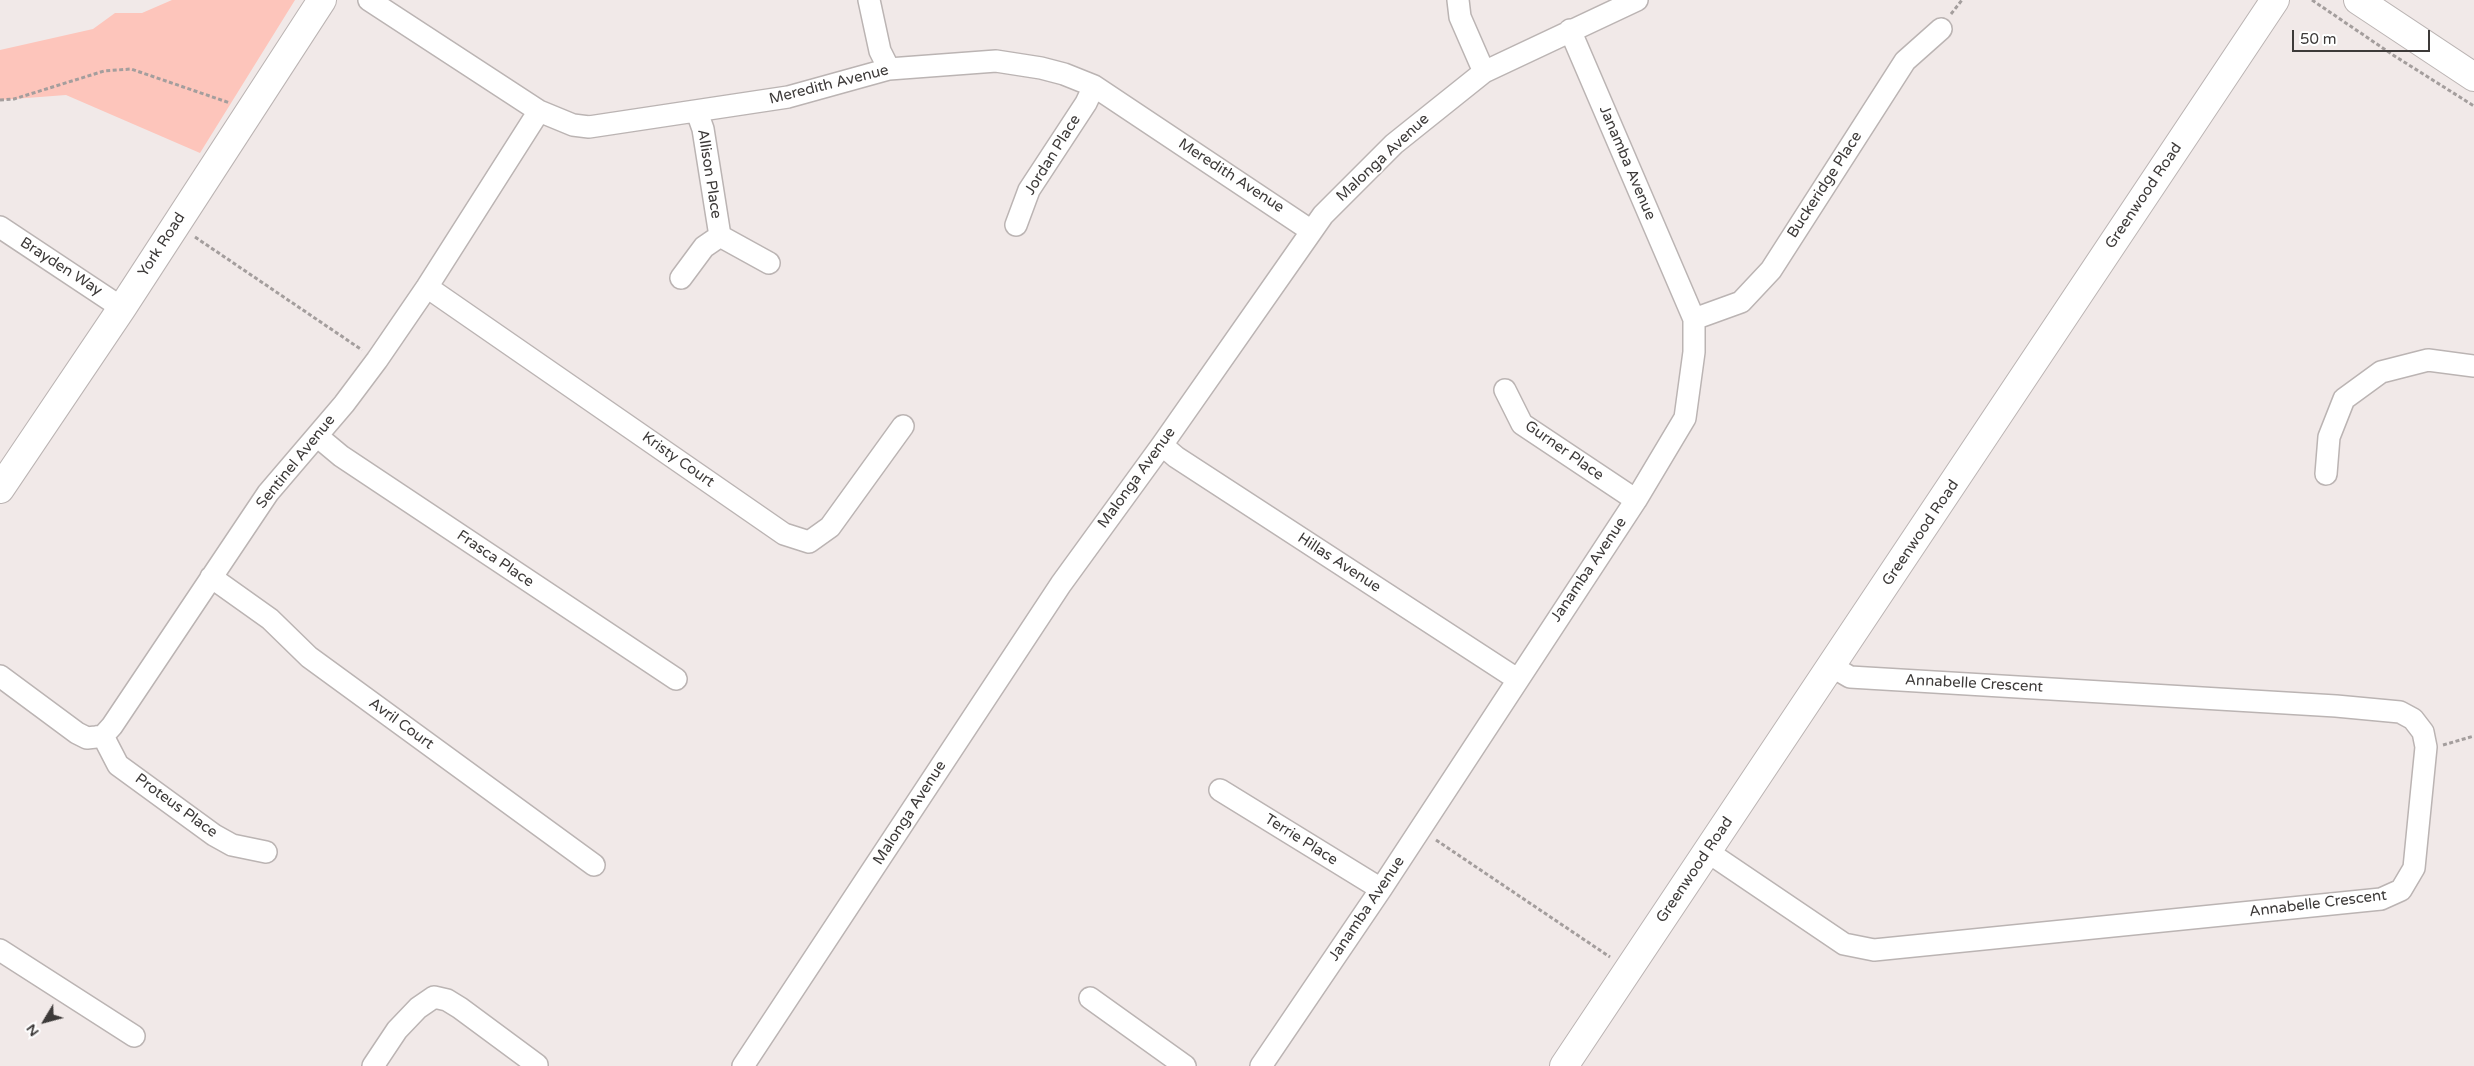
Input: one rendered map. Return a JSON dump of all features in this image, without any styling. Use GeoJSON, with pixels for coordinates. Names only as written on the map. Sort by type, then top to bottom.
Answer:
{"type":"FeatureCollection","features":[{"type":"Feature","properties":{"kind":"street","name":"York Road"},"geometry":{"type":"LineString","coordinates":[[0,489],[122,308],[322,0]]}},
{"type":"Feature","properties":{"kind":"street","name":"Meredith Avenue"},"geometry":{"type":"LineString","coordinates":[[369,0],[539,111],[565,122],[589,127],[788,97],[889,69],[1003,62],[1064,74],[1094,86],[1291,215],[1310,230]]}},
{"type":"Feature","properties":{"kind":"street"},"geometry":{"type":"LineString","coordinates":[[870,0],[880,51],[889,69]]}},
{"type":"Feature","properties":{"kind":"street"},"geometry":{"type":"LineString","coordinates":[[1458,0],[1460,17],[1484,72]]}},
{"type":"Feature","properties":{"kind":"street","name":"Malonga Avenue"},"geometry":{"type":"LineString","coordinates":[[744,1066],[1061,584],[1162,445],[1310,230],[1394,144],[1484,72],[1570,30],[1638,0]]}},
{"type":"Feature","properties":{"kind":"street","name":"Greenwood Road"},"geometry":{"type":"LineString","coordinates":[[1564,1066],[2276,0]]}},
{"type":"Feature","properties":{"kind":"street"},"geometry":{"type":"LineString","coordinates":[[2358,0],[2474,78]]}},
{"type":"Feature","properties":{"kind":"street","name":"Buckeridge Place"},"geometry":{"type":"LineString","coordinates":[[1694,319],[1741,302],[1771,270],[1905,61],[1941,29]]}},
{"type":"Feature","properties":{"kind":"street","name":"Janamba Avenue"},"geometry":{"type":"LineString","coordinates":[[1261,1066],[1382,889],[1517,679],[1636,500],[1686,418],[1694,352],[1694,319],[1570,30]]}},
{"type":"Feature","properties":{"kind":"street","name":"Jordan Place"},"geometry":{"type":"LineString","coordinates":[[1016,225],[1029,190],[1086,103],[1094,86]]}},
{"type":"Feature","properties":{"kind":"street","name":"Sentinel Avenue"},"geometry":{"type":"LineString","coordinates":[[103,736],[112,726],[268,493],[317,436],[377,360],[427,287],[539,111]]}},
{"type":"Feature","properties":{"kind":"street","name":"Allison Place"},"geometry":{"type":"LineString","coordinates":[[697,112],[703,129],[720,236]]}},
{"type":"Feature","properties":{"kind":"street","name":"Brayden Way"},"geometry":{"type":"LineString","coordinates":[[0,227],[122,308]]}},
{"type":"Feature","properties":{"kind":"street","name":"Allison Place"},"geometry":{"type":"LineString","coordinates":[[720,236],[769,263]]}},
{"type":"Feature","properties":{"kind":"street","name":"Allison Place"},"geometry":{"type":"LineString","coordinates":[[681,278],[704,248],[720,236]]}},
{"type":"Feature","properties":{"kind":"street","name":"Kristy Court"},"geometry":{"type":"LineString","coordinates":[[427,287],[784,534],[809,542],[830,527],[903,426]]}},
{"type":"Feature","properties":{"kind":"street"},"geometry":{"type":"LineString","coordinates":[[2326,474],[2329,438],[2344,399],[2381,372],[2428,360],[2474,366]]}},
{"type":"Feature","properties":{"kind":"street","name":"Gurner Place"},"geometry":{"type":"LineString","coordinates":[[1505,390],[1522,424],[1636,500]]}},
{"type":"Feature","properties":{"kind":"street","name":"Frasca Place"},"geometry":{"type":"LineString","coordinates":[[317,436],[341,456],[676,678]]}},
{"type":"Feature","properties":{"kind":"street","name":"Hillas Avenue"},"geometry":{"type":"LineString","coordinates":[[1162,445],[1184,462],[1517,679]]}},
{"type":"Feature","properties":{"kind":"street","name":"Avril Court"},"geometry":{"type":"LineString","coordinates":[[212,577],[270,618],[309,657],[594,865]]}},
{"type":"Feature","properties":{"kind":"street","name":"Annabelle Crescent"},"geometry":{"type":"LineString","coordinates":[[1708,852],[1844,944],[1864,949],[1921,946],[2381,899],[2401,890],[2414,868],[2426,747],[2423,732],[2413,719],[2400,712],[1850,677],[1831,666]]}},
{"type":"Feature","properties":{"kind":"street"},"geometry":{"type":"LineString","coordinates":[[0,676],[77,733],[87,738],[103,736]]}},
{"type":"Feature","properties":{"kind":"street","name":"Proteus Place"},"geometry":{"type":"LineString","coordinates":[[103,736],[118,765],[214,835],[232,845],[266,852]]}},
{"type":"Feature","properties":{"kind":"street","name":"Terrie Place"},"geometry":{"type":"LineString","coordinates":[[1220,790],[1382,889]]}},
{"type":"Feature","properties":{"kind":"street"},"geometry":{"type":"LineString","coordinates":[[0,950],[134,1036]]}},
{"type":"Feature","properties":{"kind":"street"},"geometry":{"type":"LineString","coordinates":[[374,1066],[397,1030],[418,1008],[434,997],[447,1000],[460,1008],[538,1065]]}},
{"type":"Feature","properties":{"kind":"street"},"geometry":{"type":"LineString","coordinates":[[1090,998],[1185,1066]]}},
{"type":"Feature","properties":{"kind":"path"},"geometry":{"type":"LineString","coordinates":[[2312,0],[2393,55],[2474,106]]}},
{"type":"Feature","properties":{"kind":"path"},"geometry":{"type":"LineString","coordinates":[[0,100],[14,99],[104,71],[131,69],[236,105]]}},
{"type":"Feature","properties":{"kind":"path"},"geometry":{"type":"LineString","coordinates":[[176,224],[377,360]]}},
{"type":"Feature","properties":{"kind":"path"},"geometry":{"type":"LineString","coordinates":[[2426,747],[2438,746],[2474,736]]}},
{"type":"Feature","properties":{"kind":"path"},"geometry":{"type":"LineString","coordinates":[[1420,830],[1610,957]]}},
{"type":"Feature","properties":{"kind":"shaded area"},"geometry":{"type":"Polygon","coordinates":[[[172,0],[295,0],[200,153],[66,95],[0,100],[0,50],[93,29],[115,13],[142,13],[172,0]]]}}]}
